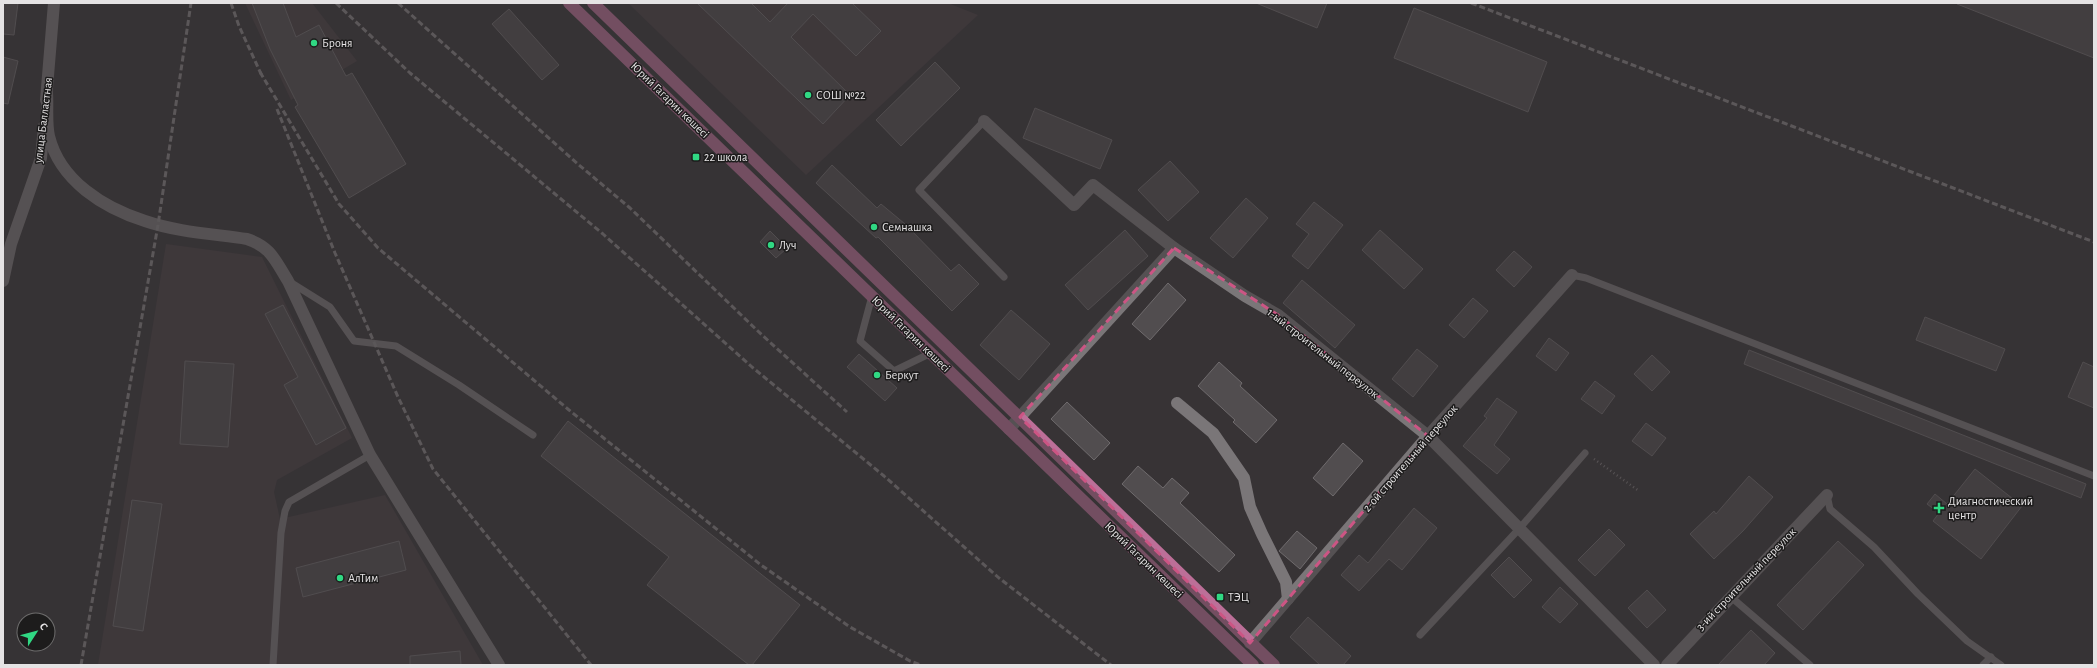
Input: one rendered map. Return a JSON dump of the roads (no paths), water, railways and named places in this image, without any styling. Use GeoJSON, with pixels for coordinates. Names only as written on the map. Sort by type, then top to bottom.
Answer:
{"type":"FeatureCollection","features":[{"type":"Feature","properties":{"kind":"main road","name":"Юрий Гагарин көшесі"},"geometry":{"type":"LineString","coordinates":[[569,3],[1252,665]]}},
{"type":"Feature","properties":{"kind":"main road","name":"Юрий Гагарин көшесі"},"geometry":{"type":"LineString","coordinates":[[593,3],[1274,665]]}},
{"type":"Feature","properties":{"kind":"street","name":"улица Балластная"},"geometry":{"type":"LineString","coordinates":[[3,281],[7,242],[41,158],[54,3]]}},
{"type":"Feature","properties":{"kind":"street"},"geometry":{"type":"LineString","coordinates":[[47,93],[49,136],[60,164],[74,180],[99,200],[145,221],[247,239],[262,244],[272,255],[288,280],[370,455],[499,665]]}},
{"type":"Feature","properties":{"kind":"street","name":"1-ый строительный переулок"},"geometry":{"type":"LineString","coordinates":[[984,121],[1074,205],[1093,185],[1174,248],[1245,296],[1278,315],[1428,436],[1654,665]]}},
{"type":"Feature","properties":{"kind":"street"},"geometry":{"type":"LineString","coordinates":[[1009,429],[1174,248]]}},
{"type":"Feature","properties":{"kind":"street","name":"2-ой строительный переулок"},"geometry":{"type":"LineString","coordinates":[[1250,643],[1428,436],[1572,275]]}},
{"type":"Feature","properties":{"kind":"street"},"geometry":{"type":"LineString","coordinates":[[1177,403],[1214,433],[1244,478],[1250,507],[1286,582],[1288,599]]}},
{"type":"Feature","properties":{"kind":"street","name":"3-ий строительный переулок"},"geometry":{"type":"LineString","coordinates":[[1667,665],[1827,495]]}},
{"type":"Feature","properties":{"kind":"lane"},"geometry":{"type":"LineString","coordinates":[[984,121],[920,190],[1004,277]]}},
{"type":"Feature","properties":{"kind":"lane"},"geometry":{"type":"LineString","coordinates":[[1572,275],[1593,281],[2094,476]]}},
{"type":"Feature","properties":{"kind":"lane"},"geometry":{"type":"LineString","coordinates":[[288,280],[330,306],[354,341],[396,346],[533,435]]}},
{"type":"Feature","properties":{"kind":"lane"},"geometry":{"type":"LineString","coordinates":[[872,296],[860,341],[894,371],[931,353]]}},
{"type":"Feature","properties":{"kind":"lane"},"geometry":{"type":"LineString","coordinates":[[1420,635],[1519,529],[1585,453]]}},
{"type":"Feature","properties":{"kind":"lane"},"geometry":{"type":"LineString","coordinates":[[273,665],[281,533],[283,519],[289,502],[370,455]]}},
{"type":"Feature","properties":{"kind":"lane"},"geometry":{"type":"LineString","coordinates":[[1827,495],[1830,509],[1874,547],[1918,594],[1968,641],[2001,665]]}},
{"type":"Feature","properties":{"kind":"lane"},"geometry":{"type":"LineString","coordinates":[[1731,597],[1810,665]]}},
{"type":"Feature","properties":{"kind":"lane"},"geometry":{"type":"LineString","coordinates":[[1983,665],[1991,657]]}},
{"type":"Feature","properties":{"kind":"railway"},"geometry":{"type":"LineString","coordinates":[[81,665],[158,225],[191,3]]}},
{"type":"Feature","properties":{"kind":"railway"},"geometry":{"type":"LineString","coordinates":[[231,3],[239,26],[262,76]]}},
{"type":"Feature","properties":{"kind":"railway"},"geometry":{"type":"LineString","coordinates":[[336,3],[410,73],[603,234],[752,367],[884,476],[999,578],[1111,665]]}},
{"type":"Feature","properties":{"kind":"railway"},"geometry":{"type":"LineString","coordinates":[[398,3],[579,165],[630,208],[762,335],[847,412]]}},
{"type":"Feature","properties":{"kind":"railway"},"geometry":{"type":"LineString","coordinates":[[1471,3],[2094,242]]}},
{"type":"Feature","properties":{"kind":"railway"},"geometry":{"type":"LineString","coordinates":[[260,72],[339,204],[378,248],[569,410],[761,565],[850,627],[910,661],[921,665]]}},
{"type":"Feature","properties":{"kind":"railway"},"geometry":{"type":"LineString","coordinates":[[277,109],[335,253],[398,397],[433,469],[591,665]]}},
{"type":"Feature","properties":{"kind":"place","name":"Броня"},"geometry":{"type":"Point","coordinates":[314,43]}},
{"type":"Feature","properties":{"kind":"place","name":"СОШ №22"},"geometry":{"type":"Point","coordinates":[808,95]}},
{"type":"Feature","properties":{"kind":"place","name":"22 школа"},"geometry":{"type":"Point","coordinates":[696,157]}},
{"type":"Feature","properties":{"kind":"place","name":"Семнашка"},"geometry":{"type":"Point","coordinates":[874,227]}},
{"type":"Feature","properties":{"kind":"place","name":"Луч"},"geometry":{"type":"Point","coordinates":[771,245]}},
{"type":"Feature","properties":{"kind":"place","name":"Беркут"},"geometry":{"type":"Point","coordinates":[877,375]}},
{"type":"Feature","properties":{"kind":"place","name":"Диагностический центр"},"geometry":{"type":"Point","coordinates":[1939,508]}},
{"type":"Feature","properties":{"kind":"place","name":"АлТим"},"geometry":{"type":"Point","coordinates":[340,578]}},
{"type":"Feature","properties":{"kind":"place","name":"ТЭЦ"},"geometry":{"type":"Point","coordinates":[1220,597]}}]}
